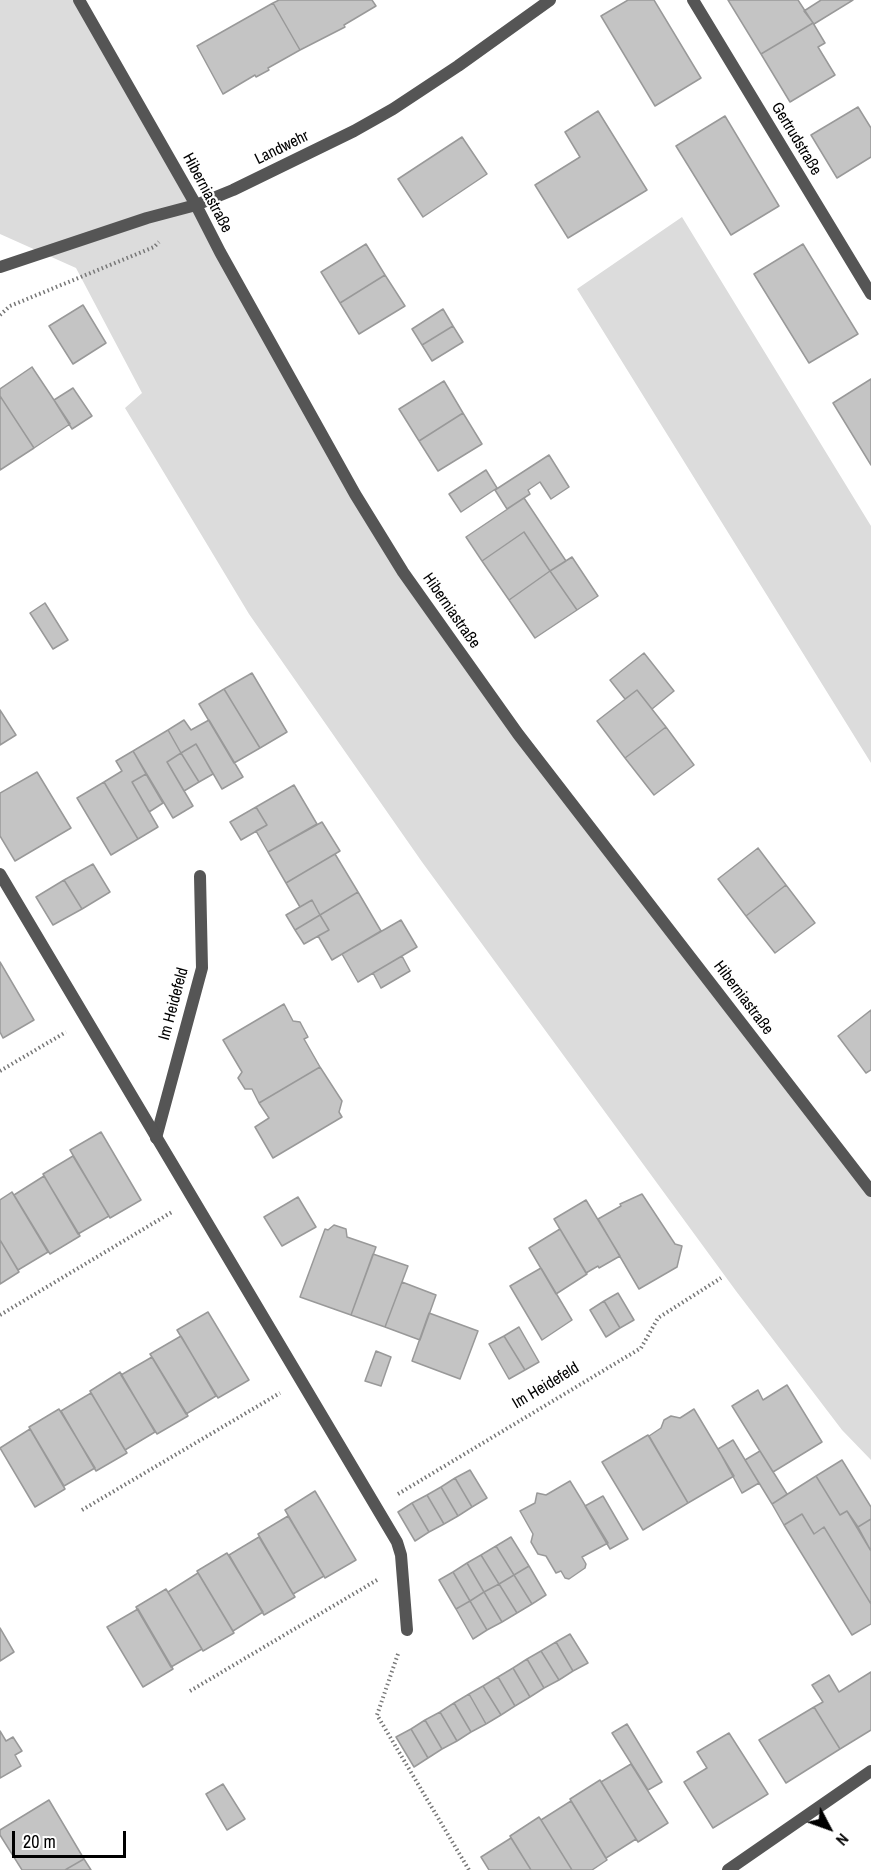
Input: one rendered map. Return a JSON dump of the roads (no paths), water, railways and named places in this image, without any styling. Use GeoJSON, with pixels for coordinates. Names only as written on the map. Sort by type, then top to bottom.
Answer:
{"type":"FeatureCollection","features":[{"type":"Feature","properties":{"kind":"street","name":"Hiberniastraße"},"geometry":{"type":"LineString","coordinates":[[79,0],[196,205],[344,474],[403,572],[518,734],[871,1191]]}},
{"type":"Feature","properties":{"kind":"street","name":"Landwehr"},"geometry":{"type":"LineString","coordinates":[[0,267],[147,218],[196,205],[364,126],[458,66],[550,0]]}},
{"type":"Feature","properties":{"kind":"street","name":"Gertrudstraße"},"geometry":{"type":"LineString","coordinates":[[693,0],[871,294]]}},
{"type":"Feature","properties":{"kind":"street"},"geometry":{"type":"LineString","coordinates":[[0,874],[397,1542],[402,1565],[407,1630]]}},
{"type":"Feature","properties":{"kind":"street","name":"Im Heidefeld"},"geometry":{"type":"LineString","coordinates":[[156,1138],[202,968],[200,876]]}},
{"type":"Feature","properties":{"kind":"street"},"geometry":{"type":"LineString","coordinates":[[728,1870],[871,1771]]}}]}
